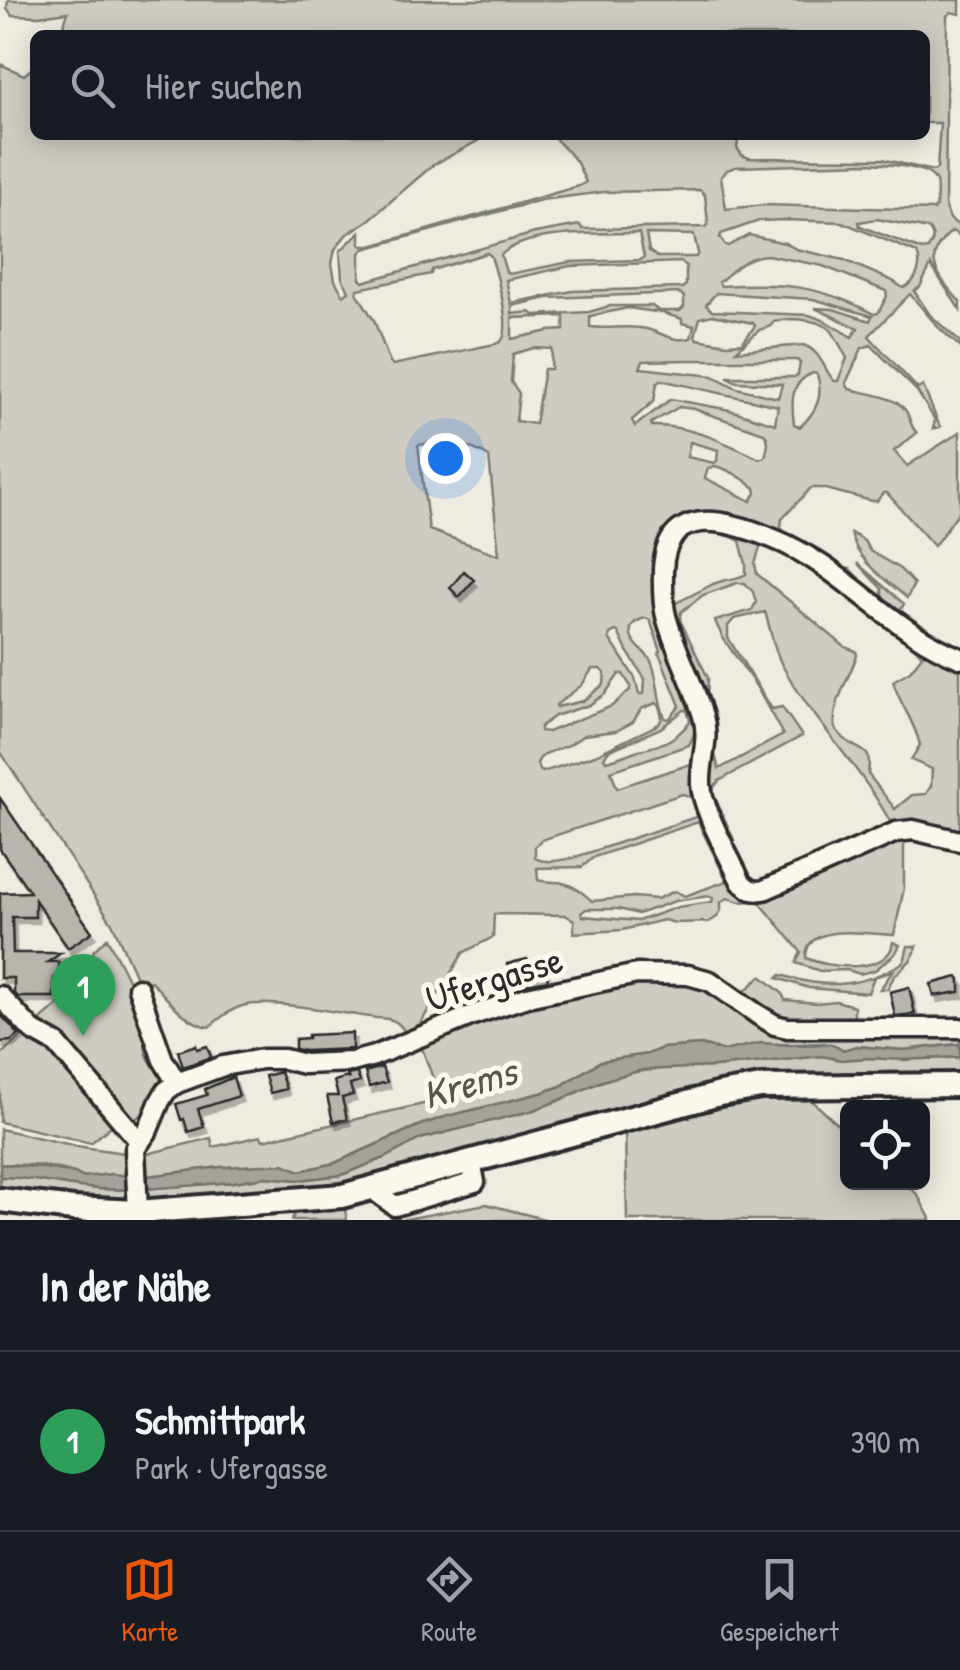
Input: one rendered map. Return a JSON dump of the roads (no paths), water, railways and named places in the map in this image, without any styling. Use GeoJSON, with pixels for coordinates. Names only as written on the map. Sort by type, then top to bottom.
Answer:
{"type":"FeatureCollection","features":[{"type":"Feature","properties":{"kind":"main road"},"geometry":{"type":"LineString","coordinates":[[0,1200],[73,1209],[312,1200],[387,1185],[693,1100],[761,1087],[960,1086]]}},
{"type":"Feature","properties":{"kind":"street"},"geometry":{"type":"LineString","coordinates":[[960,658],[919,636],[808,554],[776,539],[704,522],[680,528],[667,544],[663,605],[707,731],[702,794],[741,882],[755,892],[764,890],[896,832],[912,830],[960,840]]}},
{"type":"Feature","properties":{"kind":"street","name":"Ufergasse"},"geometry":{"type":"LineString","coordinates":[[177,1083],[242,1061],[329,1065],[352,1062],[527,998],[637,974],[676,974],[710,981],[757,1014],[788,1028],[960,1028]]}},
{"type":"Feature","properties":{"kind":"street"},"geometry":{"type":"LineString","coordinates":[[137,1208],[137,1149],[166,1091],[177,1083],[163,1060],[138,988]]}},
{"type":"Feature","properties":{"kind":"street"},"geometry":{"type":"LineString","coordinates":[[0,996],[32,1030],[57,1044],[137,1149]]}},
{"type":"Feature","properties":{"kind":"place","name":"Schmittpark"},"geometry":{"type":"Point","coordinates":[83,1036]}},
{"type":"Feature","properties":{"kind":"water label","name":"Krems"},"geometry":{"type":"Point","coordinates":[469,1082]}}]}
